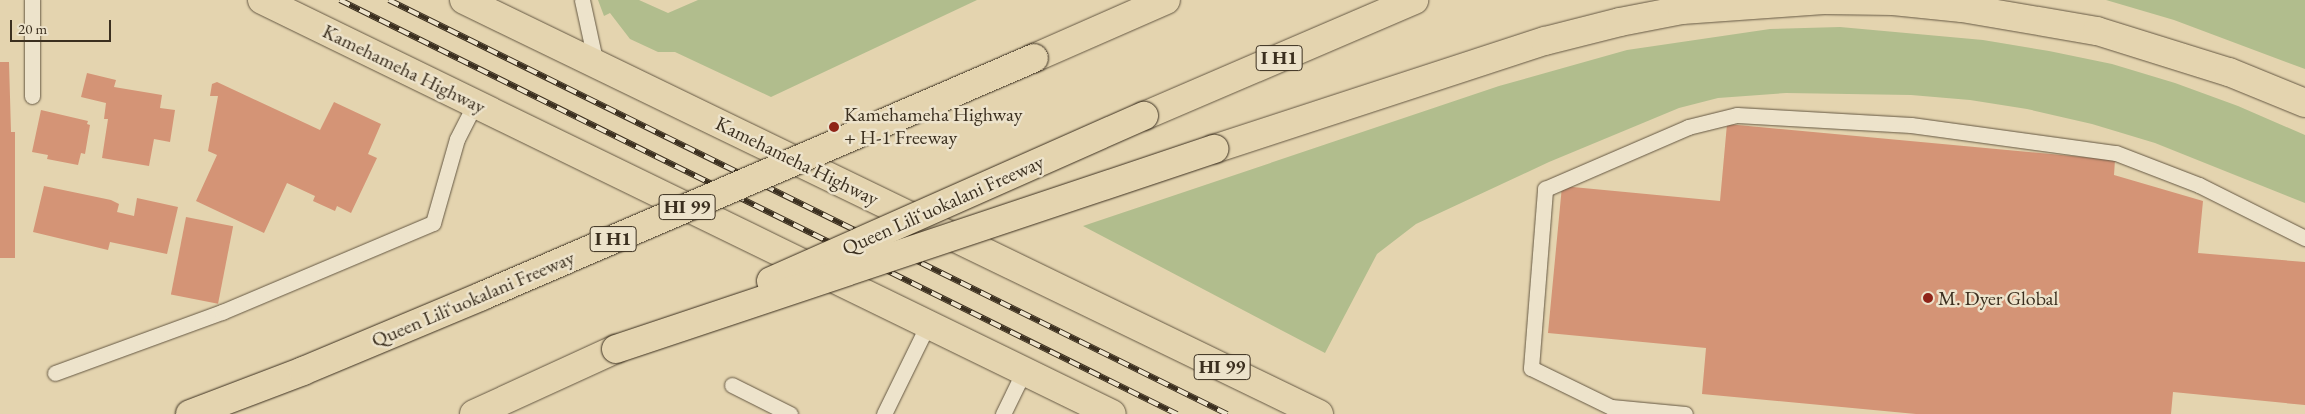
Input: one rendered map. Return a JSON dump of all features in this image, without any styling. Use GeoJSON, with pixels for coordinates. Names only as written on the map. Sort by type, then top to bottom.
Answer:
{"type":"FeatureCollection","features":[{"type":"Feature","properties":{"kind":"main road","name":"Kamehameha Highway"},"geometry":{"type":"LineString","coordinates":[[262,0],[1110,413]]}},
{"type":"Feature","properties":{"kind":"main road","name":"Kamehameha Highway"},"geometry":{"type":"LineString","coordinates":[[464,0],[1319,414]]}},
{"type":"Feature","properties":{"kind":"main road"},"geometry":{"type":"LineString","coordinates":[[1034,58],[1151,0]]}},
{"type":"Feature","properties":{"kind":"main road","name":"Queen Liliʻuokalani Freeway"},"geometry":{"type":"LineString","coordinates":[[190,414],[482,296],[1166,0]]}},
{"type":"Feature","properties":{"kind":"main road","name":"Queen Liliʻuokalani Freeway"},"geometry":{"type":"LineString","coordinates":[[474,414],[616,349],[1144,116],[1414,0]]}},
{"type":"Feature","properties":{"kind":"main road"},"geometry":{"type":"LineString","coordinates":[[616,349],[1214,149],[1545,41],[1620,22],[1682,10],[1824,0],[1893,1],[1962,8],[2097,31],[2229,72],[2305,103]]}},
{"type":"Feature","properties":{"kind":"lane"},"geometry":{"type":"LineString","coordinates":[[32,0],[32,96]]}},
{"type":"Feature","properties":{"kind":"lane"},"geometry":{"type":"LineString","coordinates":[[582,0],[596,64]]}},
{"type":"Feature","properties":{"kind":"lane"},"geometry":{"type":"LineString","coordinates":[[55,373],[222,312],[433,223],[457,139],[475,104]]}},
{"type":"Feature","properties":{"kind":"lane"},"geometry":{"type":"LineString","coordinates":[[1685,414],[1611,407],[1531,368],[1545,188],[1688,127],[1737,115],[1911,125],[2116,153],[2199,185],[2305,238]]}},
{"type":"Feature","properties":{"kind":"lane"},"geometry":{"type":"LineString","coordinates":[[884,414],[928,324]]}},
{"type":"Feature","properties":{"kind":"lane"},"geometry":{"type":"LineString","coordinates":[[1003,414],[1024,371]]}},
{"type":"Feature","properties":{"kind":"lane"},"geometry":{"type":"LineString","coordinates":[[732,385],[790,414]]}},
{"type":"Feature","properties":{"kind":"green space"},"geometry":{"type":"Polygon","coordinates":[[[598,0],[639,0],[668,13],[698,0],[977,0],[771,97],[675,52],[658,52],[630,39],[610,13],[604,16],[598,0]]]}},
{"type":"Feature","properties":{"kind":"green space"},"geometry":{"type":"Polygon","coordinates":[[[2106,0],[2305,0],[2305,69],[2174,20],[2106,0]]]}},
{"type":"Feature","properties":{"kind":"green space"},"geometry":{"type":"Polygon","coordinates":[[[1840,27],[1983,40],[2049,51],[2112,64],[2175,83],[2238,106],[2305,135],[2305,203],[2155,143],[2092,124],[2027,109],[1970,100],[1911,95],[1786,93],[1718,98],[1679,108],[1549,162],[1416,224],[1377,254],[1325,353],[1083,226],[1499,86],[1627,50],[1770,29],[1840,27]]]}},
{"type":"Feature","properties":{"kind":"building"},"geometry":{"type":"Polygon","coordinates":[[[0,62],[9,62],[11,132],[15,132],[15,258],[0,258],[0,62]]]}},
{"type":"Feature","properties":{"kind":"building"},"geometry":{"type":"Polygon","coordinates":[[[87,73],[116,80],[114,87],[162,95],[160,108],[175,110],[170,142],[154,139],[149,166],[102,158],[108,119],[104,119],[106,103],[81,97],[87,73]]]}},
{"type":"Feature","properties":{"kind":"building"},"geometry":{"type":"Polygon","coordinates":[[[217,82],[320,130],[334,102],[381,124],[368,154],[377,158],[351,213],[337,206],[335,211],[313,201],[315,196],[287,183],[264,233],[196,201],[217,155],[208,151],[218,96],[210,96],[212,84],[217,82]]]}},
{"type":"Feature","properties":{"kind":"building"},"geometry":{"type":"Polygon","coordinates":[[[41,110],[88,121],[87,124],[90,125],[85,154],[81,153],[78,165],[47,159],[48,155],[32,152],[41,110]]]}},
{"type":"Feature","properties":{"kind":"building","name":"M. Dyer Global"},"geometry":{"type":"Polygon","coordinates":[[[1727,124],[2115,160],[2114,175],[2203,201],[2198,253],[2305,262],[2305,405],[2173,392],[2171,414],[1916,414],[1702,394],[1706,348],[1548,333],[1562,186],[1720,201],[1727,124]]]}},
{"type":"Feature","properties":{"kind":"building"},"geometry":{"type":"Polygon","coordinates":[[[44,186],[111,200],[119,204],[117,212],[134,216],[137,198],[178,207],[167,254],[110,242],[108,250],[33,232],[44,186]]]}},
{"type":"Feature","properties":{"kind":"building"},"geometry":{"type":"Polygon","coordinates":[[[186,217],[233,226],[218,304],[171,295],[186,217]]]}},
{"type":"Feature","properties":{"kind":"railway"},"geometry":{"type":"LineString","coordinates":[[340,0],[1177,414]]}},
{"type":"Feature","properties":{"kind":"railway"},"geometry":{"type":"LineString","coordinates":[[389,0],[1227,414]]}},
{"type":"Feature","properties":{"kind":"place","name":"Kamehameha Highway + H-1 Freeway"},"geometry":{"type":"Point","coordinates":[834,127]}},
{"type":"Feature","properties":{"kind":"place","name":"M. Dyer Global"},"geometry":{"type":"Point","coordinates":[1928,298]}}]}
